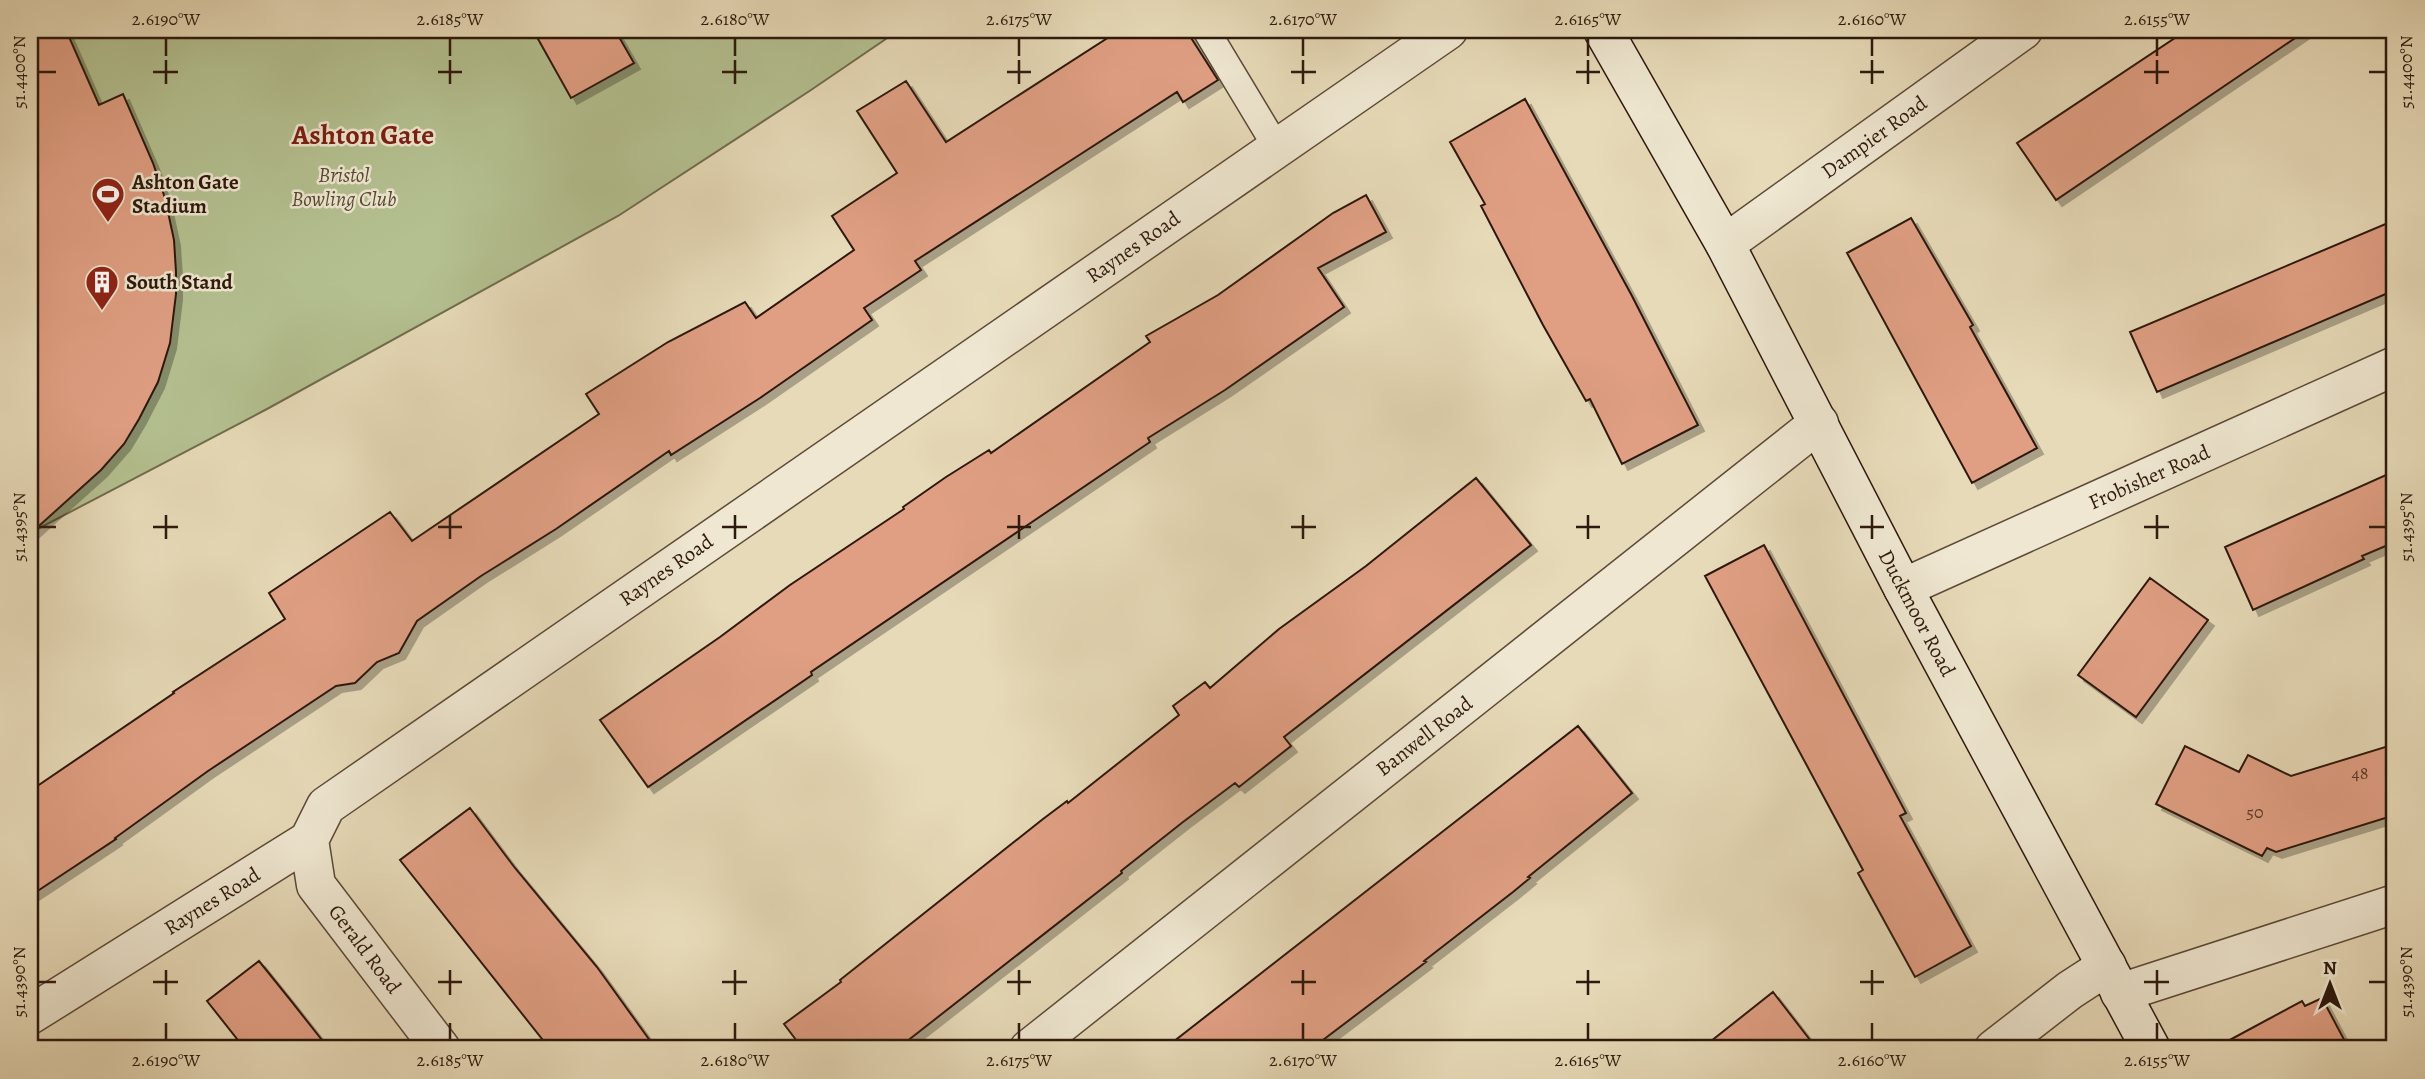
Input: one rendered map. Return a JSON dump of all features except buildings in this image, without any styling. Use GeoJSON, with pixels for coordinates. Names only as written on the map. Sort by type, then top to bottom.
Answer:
{"type":"FeatureCollection","features":[{"type":"Feature","properties":{"kind":"street","name":"Raynes Road"},"geometry":{"type":"LineString","coordinates":[[30,1015],[309,840],[326,806],[1448,30]]}},
{"type":"Feature","properties":{"kind":"street","name":"Duckmoor Road"},"geometry":{"type":"LineString","coordinates":[[1604,30],[1725,244],[1903,588],[2151,1049]]}},
{"type":"Feature","properties":{"kind":"street","name":"Dampier Road"},"geometry":{"type":"LineString","coordinates":[[1725,244],[2023,30]]}},
{"type":"Feature","properties":{"kind":"street","name":"Frobisher Road"},"geometry":{"type":"LineString","coordinates":[[1903,588],[2395,366]]}},
{"type":"Feature","properties":{"kind":"street","name":"Banwell Road"},"geometry":{"type":"LineString","coordinates":[[1030,1049],[1819,423]]}},
{"type":"Feature","properties":{"kind":"street","name":"Gerald Road"},"geometry":{"type":"LineString","coordinates":[[309,840],[316,885],[441,1049]]}},
{"type":"Feature","properties":{"kind":"street"},"geometry":{"type":"LineString","coordinates":[[1994,1049],[2070,990],[2395,904]]}},
{"type":"Feature","properties":{"kind":"lane"},"geometry":{"type":"LineString","coordinates":[[1206,30],[1277,148]]}},
{"type":"Feature","properties":{"kind":"green space","name":"Bristol Bowling Club"},"geometry":{"type":"Polygon","coordinates":[[[30,30],[899,30],[618,216],[267,409],[30,533],[30,30]]]}},
{"type":"Feature","properties":{"kind":"place","name":"Ashton Gate Stadium"},"geometry":{"type":"Point","coordinates":[108,224]}},
{"type":"Feature","properties":{"kind":"place","name":"South Stand"},"geometry":{"type":"Point","coordinates":[102,312]}},
{"type":"Feature","properties":{"kind":"district","name":"Ashton Gate"},"geometry":{"type":"Point","coordinates":[363,134]}}]}
